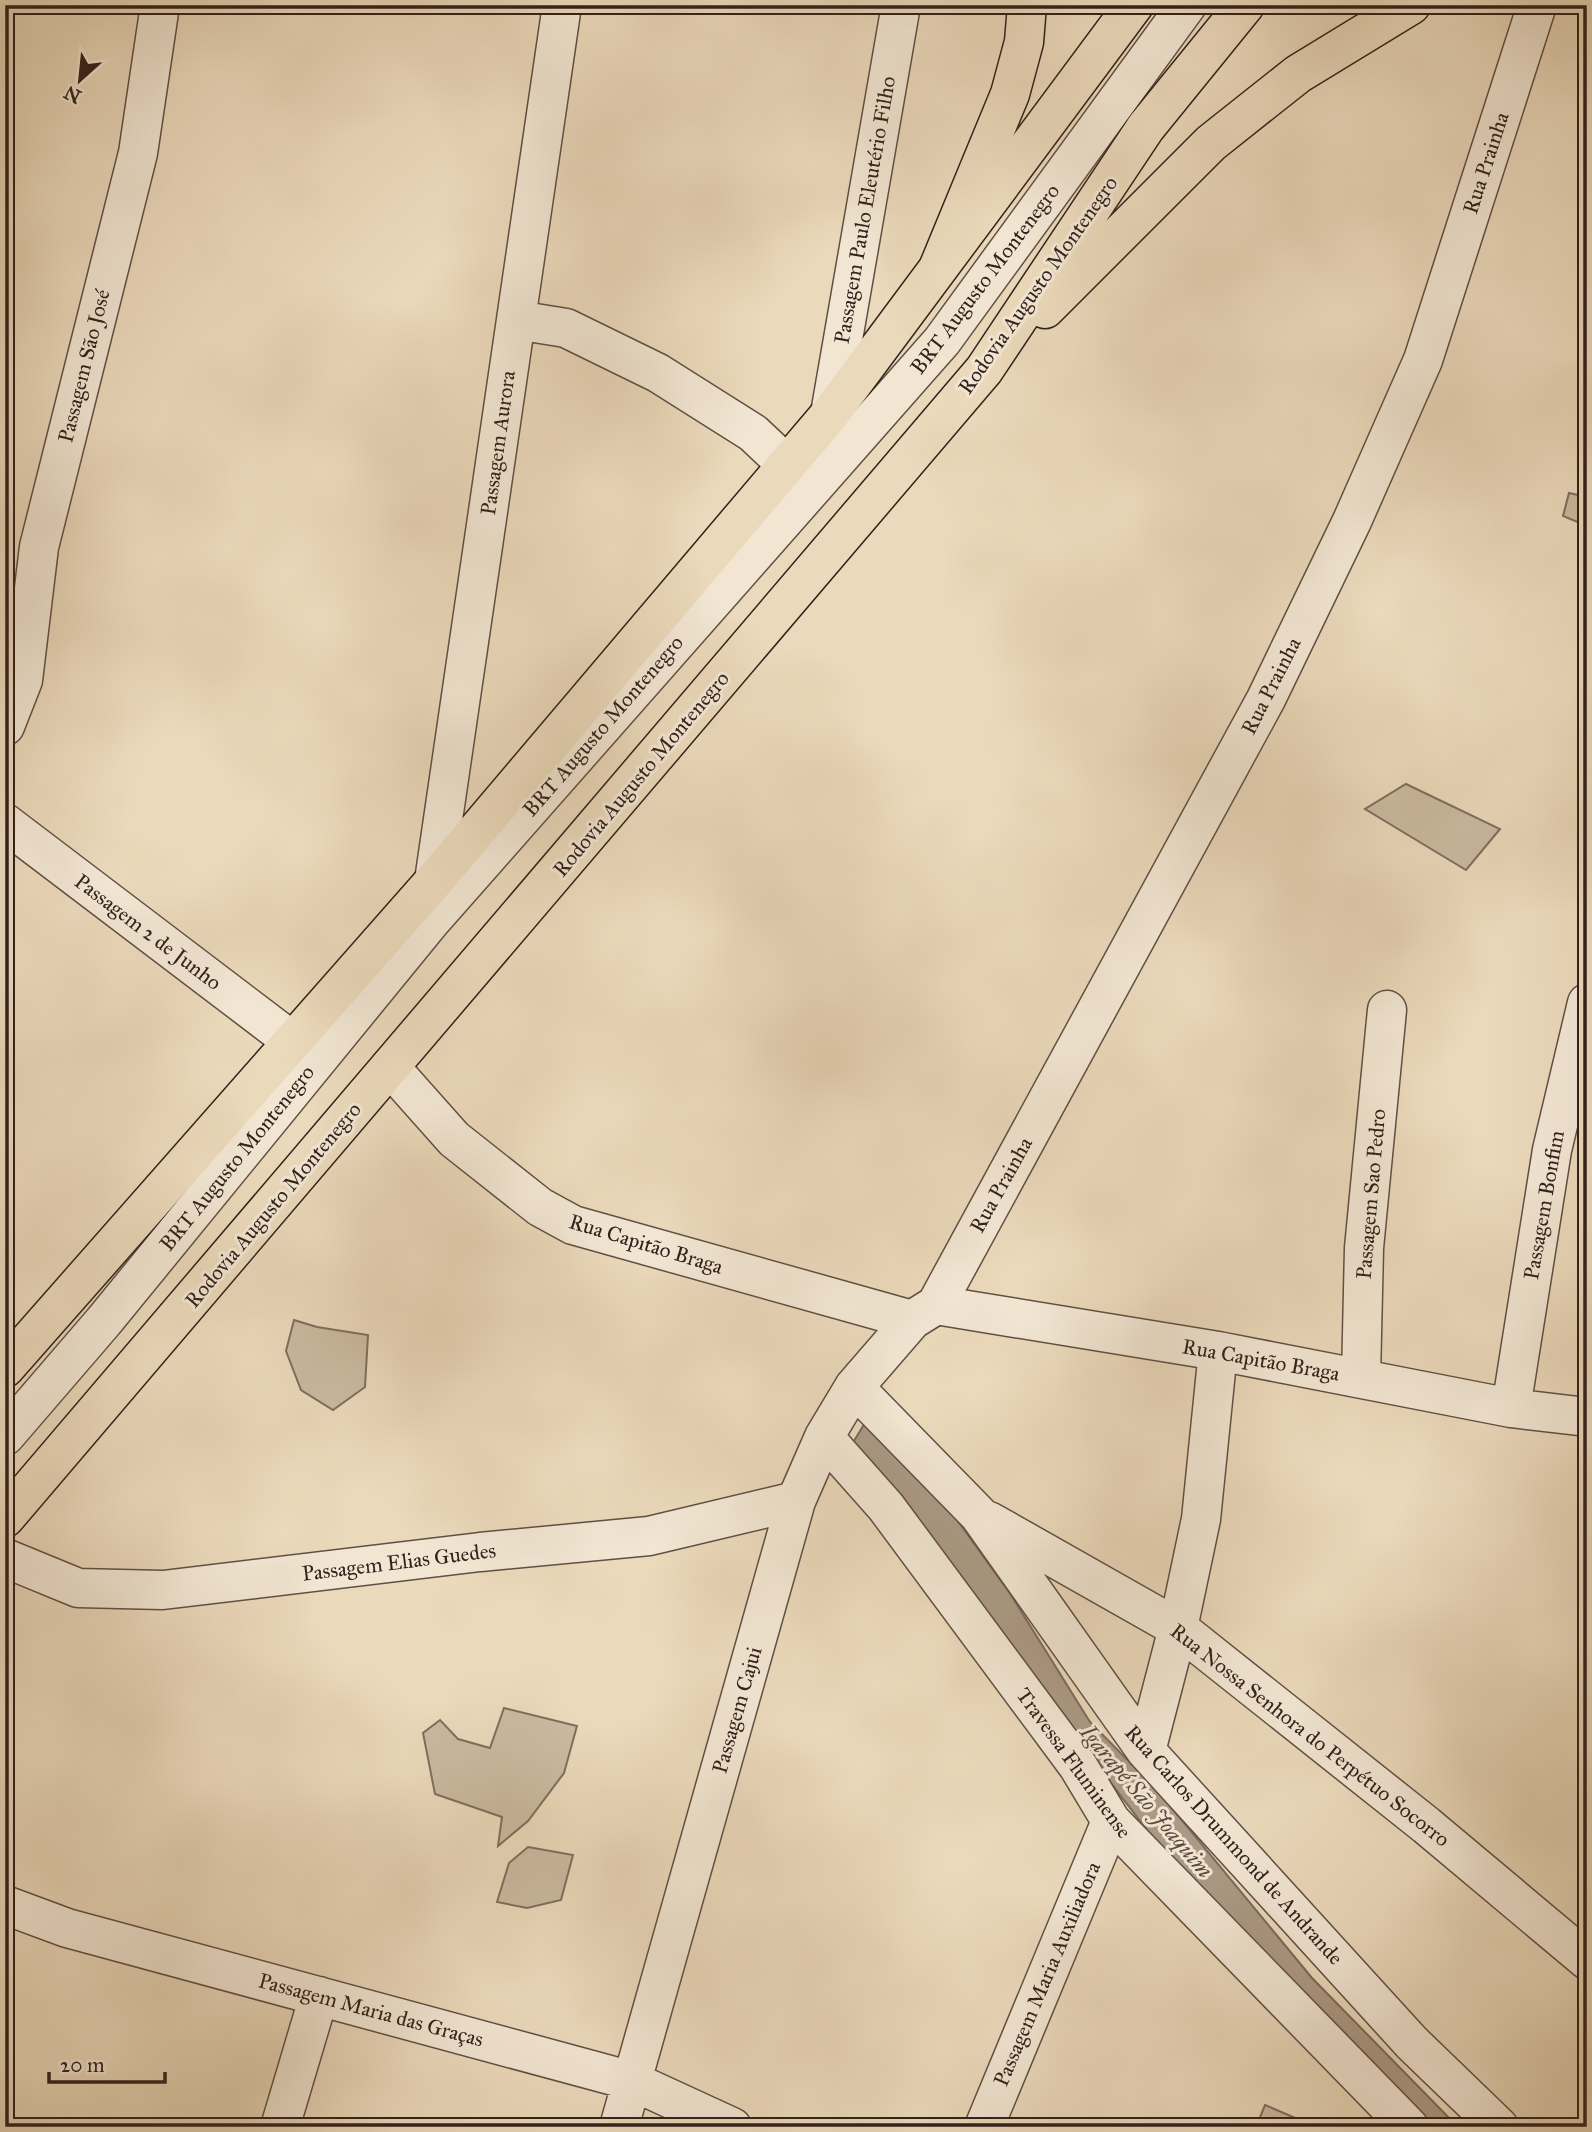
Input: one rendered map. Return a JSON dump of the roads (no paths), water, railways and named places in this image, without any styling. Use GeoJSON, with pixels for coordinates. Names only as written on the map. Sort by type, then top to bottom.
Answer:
{"type":"FeatureCollection","features":[{"type":"Feature","properties":{"kind":"main road"},"geometry":{"type":"LineString","coordinates":[[939,266],[1010,94],[1024,42],[1027,5]]}},
{"type":"Feature","properties":{"kind":"main road"},"geometry":{"type":"LineString","coordinates":[[11,1354],[434,881],[830,414],[1134,5]]}},
{"type":"Feature","properties":{"kind":"main road","name":"Rodovia Augusto Montenegro"},"geometry":{"type":"LineString","coordinates":[[5,1518],[984,370],[1146,127],[1245,5]]}},
{"type":"Feature","properties":{"kind":"main road"},"geometry":{"type":"LineString","coordinates":[[984,370],[1212,144],[1298,75],[1411,5]]}},
{"type":"Feature","properties":{"kind":"street","name":"Passagem São José"},"geometry":{"type":"LineString","coordinates":[[5,726],[23,680],[39,547],[138,153],[160,5]]}},
{"type":"Feature","properties":{"kind":"street","name":"Passagem Aurora"},"geometry":{"type":"LineString","coordinates":[[434,881],[562,5]]}},
{"type":"Feature","properties":{"kind":"street","name":"Passagem Paulo Eleutério Filho"},"geometry":{"type":"LineString","coordinates":[[830,414],[901,5]]}},
{"type":"Feature","properties":{"kind":"street","name":"BRT Augusto Montenegro"},"geometry":{"type":"LineString","coordinates":[[5,1436],[104,1321],[430,922],[942,341],[1187,5]]}},
{"type":"Feature","properties":{"kind":"street","name":"Rua Prainha"},"geometry":{"type":"LineString","coordinates":[[924,1313],[1266,699],[1352,521],[1423,360],[1537,5]]}},
{"type":"Feature","properties":{"kind":"street"},"geometry":{"type":"LineString","coordinates":[[516,320],[566,328],[658,373],[753,433],[787,465]]}},
{"type":"Feature","properties":{"kind":"street","name":"Passagem 2 de Junho"},"geometry":{"type":"LineString","coordinates":[[5,823],[292,1041]]}},
{"type":"Feature","properties":{"kind":"street","name":"Passagem Bonfim"},"geometry":{"type":"LineString","coordinates":[[1511,1408],[1552,1150],[1587,1003]]}},
{"type":"Feature","properties":{"kind":"street","name":"Passagem Sao Pedro"},"geometry":{"type":"LineString","coordinates":[[1361,1378],[1363,1248],[1387,1010]]}},
{"type":"Feature","properties":{"kind":"street","name":"Rua Capitão Braga"},"geometry":{"type":"LineString","coordinates":[[390,1067],[454,1139],[540,1207],[573,1225],[924,1313],[1218,1351],[1511,1408],[1587,1416]]}},
{"type":"Feature","properties":{"kind":"street","name":"Passagem Cajui"},"geometry":{"type":"LineString","coordinates":[[619,2127],[796,1501],[824,1437],[853,1387],[924,1313]]}},
{"type":"Feature","properties":{"kind":"street"},"geometry":{"type":"LineString","coordinates":[[1146,1751],[1178,1628],[1201,1519],[1218,1351]]}},
{"type":"Feature","properties":{"kind":"street","name":"Rua Carlos Drummond de Andrande"},"geometry":{"type":"LineString","coordinates":[[853,1387],[979,1516],[1146,1751],[1412,2043],[1499,2127]]}},
{"type":"Feature","properties":{"kind":"street","name":"Travessa Fluminense"},"geometry":{"type":"LineString","coordinates":[[824,1437],[886,1507],[1078,1766],[1111,1821],[1409,2127]]}},
{"type":"Feature","properties":{"kind":"street","name":"Passagem Elias Guedes"},"geometry":{"type":"LineString","coordinates":[[5,1558],[78,1588],[163,1590],[480,1552],[649,1536],[796,1501]]}},
{"type":"Feature","properties":{"kind":"street","name":"Rua Nossa Senhora do Perpétuo Socorro"},"geometry":{"type":"LineString","coordinates":[[979,1516],[1178,1628],[1426,1825],[1587,1960]]}},
{"type":"Feature","properties":{"kind":"street","name":"Passagem Maria Auxiliadora"},"geometry":{"type":"LineString","coordinates":[[984,2127],[1111,1821]]}},
{"type":"Feature","properties":{"kind":"street","name":"Passagem Maria das Graças"},"geometry":{"type":"LineString","coordinates":[[5,1905],[67,1928],[632,2081],[732,2127]]}},
{"type":"Feature","properties":{"kind":"street"},"geometry":{"type":"LineString","coordinates":[[280,2127],[319,1996]]}},
{"type":"Feature","properties":{"kind":"water","name":"Igarapé São Joaquim"},"geometry":{"type":"Polygon","coordinates":[[[866,1421],[924,1474],[1011,1595],[1090,1722],[1157,1790],[1312,1978],[1458,2127],[1427,2127],[1218,1922],[851,1446],[866,1421]]]}}]}
